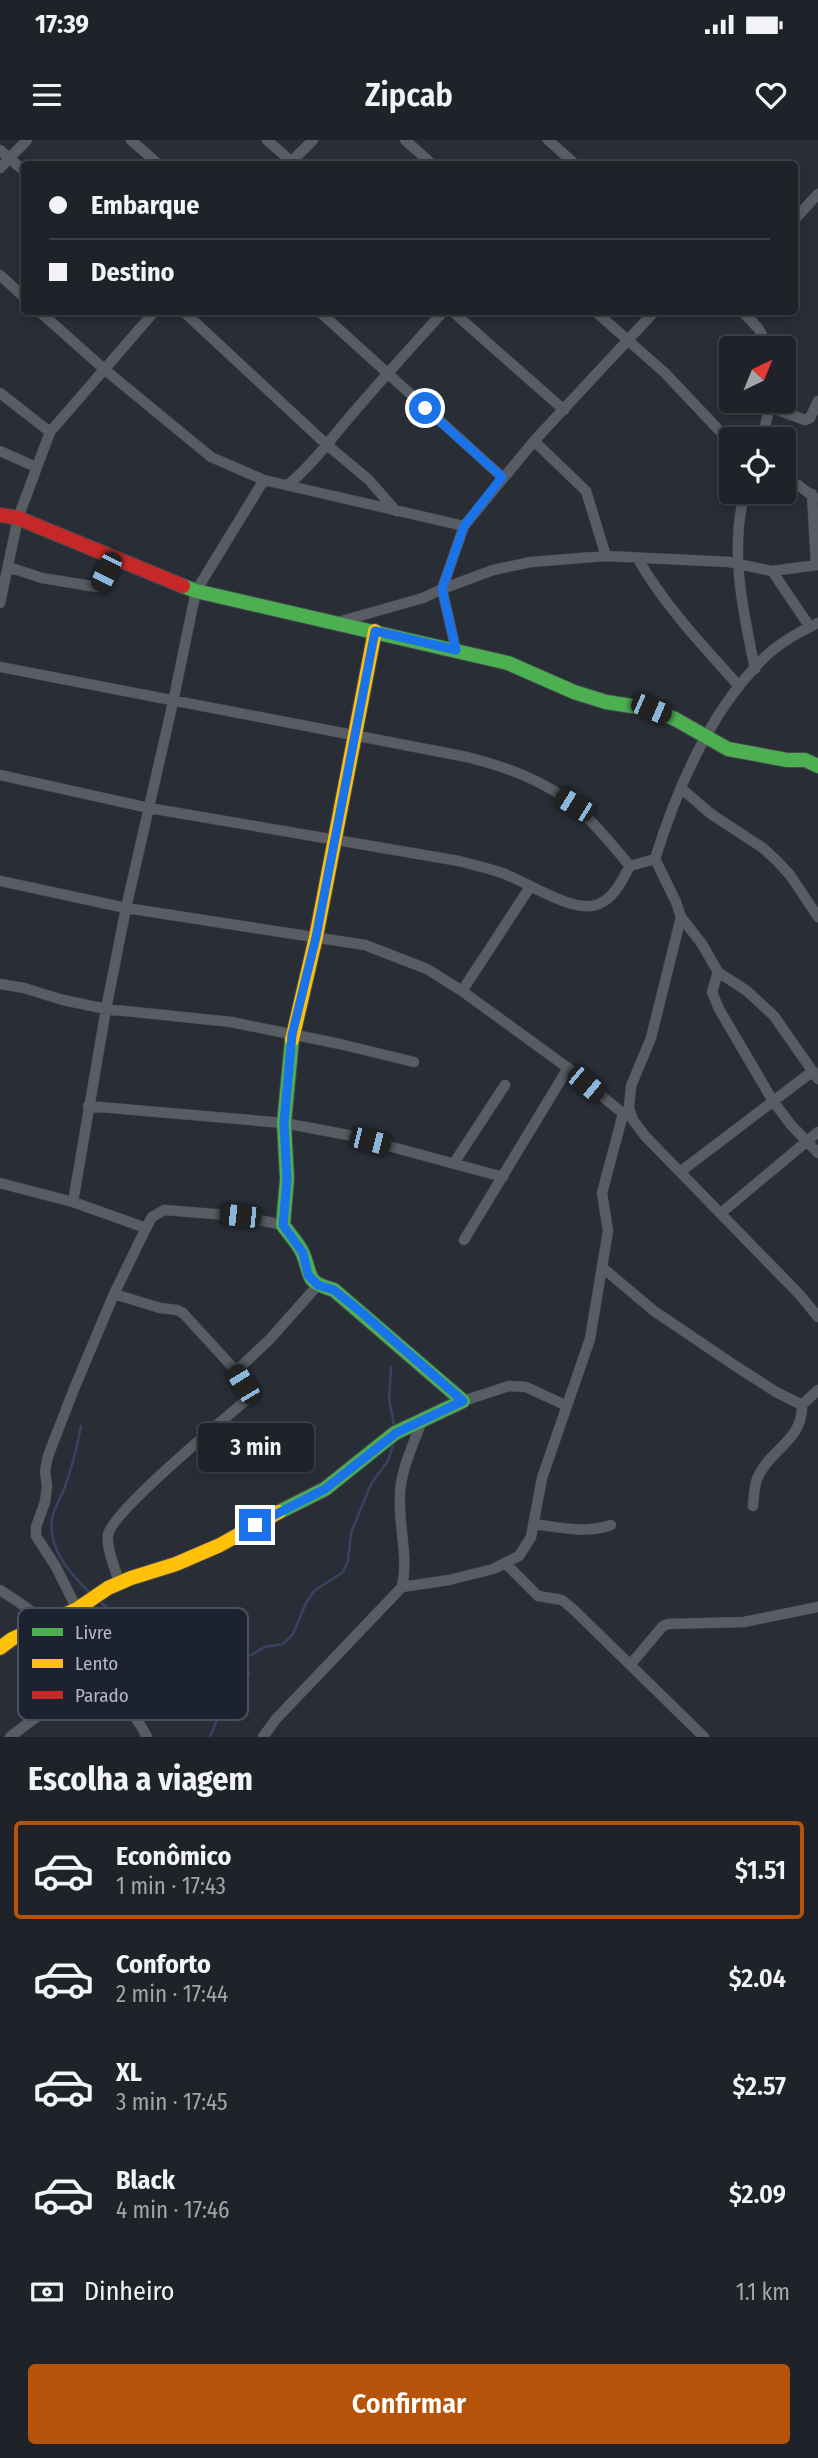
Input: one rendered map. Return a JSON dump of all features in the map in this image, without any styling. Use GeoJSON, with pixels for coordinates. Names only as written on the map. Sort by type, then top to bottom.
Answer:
{"type":"FeatureCollection","features":[{"type":"Feature","properties":{"kind":"street"},"geometry":{"type":"LineString","coordinates":[[0,168],[27,140]]}},
{"type":"Feature","properties":{"kind":"street"},"geometry":{"type":"LineString","coordinates":[[131,140],[155,161]]}},
{"type":"Feature","properties":{"kind":"street"},"geometry":{"type":"LineString","coordinates":[[267,140],[288,161]]}},
{"type":"Feature","properties":{"kind":"street"},"geometry":{"type":"LineString","coordinates":[[294,161],[313,140]]}},
{"type":"Feature","properties":{"kind":"street"},"geometry":{"type":"LineString","coordinates":[[405,140],[429,161]]}},
{"type":"Feature","properties":{"kind":"street"},"geometry":{"type":"LineString","coordinates":[[548,140],[572,161]]}},
{"type":"Feature","properties":{"kind":"street"},"geometry":{"type":"LineString","coordinates":[[0,150],[21,169]]}},
{"type":"Feature","properties":{"kind":"street"},"geometry":{"type":"LineString","coordinates":[[798,216],[818,194]]}},
{"type":"Feature","properties":{"kind":"street"},"geometry":{"type":"LineString","coordinates":[[0,275],[21,294]]}},
{"type":"Feature","properties":{"kind":"street"},"geometry":{"type":"LineString","coordinates":[[43,315],[211,457],[264,480],[464,526]]}},
{"type":"Feature","properties":{"kind":"street"},"geometry":{"type":"LineString","coordinates":[[0,603],[5,569],[18,518],[50,432],[152,315]]}},
{"type":"Feature","properties":{"kind":"street"},"geometry":{"type":"LineString","coordinates":[[187,315],[326,444],[369,480],[397,512]]}},
{"type":"Feature","properties":{"kind":"street"},"geometry":{"type":"LineString","coordinates":[[323,315],[502,477]]}},
{"type":"Feature","properties":{"kind":"street"},"geometry":{"type":"LineString","coordinates":[[289,484],[311,466],[326,444],[440,315]]}},
{"type":"Feature","properties":{"kind":"street"},"geometry":{"type":"LineString","coordinates":[[456,315],[564,410]]}},
{"type":"Feature","properties":{"kind":"street"},"geometry":{"type":"LineString","coordinates":[[600,315],[665,373],[719,430]]}},
{"type":"Feature","properties":{"kind":"street"},"geometry":{"type":"LineString","coordinates":[[456,650],[442,589],[464,526],[534,440],[651,315]]}},
{"type":"Feature","properties":{"kind":"street"},"geometry":{"type":"LineString","coordinates":[[746,315],[763,336]]}},
{"type":"Feature","properties":{"kind":"street"},"geometry":{"type":"LineString","coordinates":[[0,393],[50,432]]}},
{"type":"Feature","properties":{"kind":"street"},"geometry":{"type":"LineString","coordinates":[[790,413],[805,420],[810,418],[818,401]]}},
{"type":"Feature","properties":{"kind":"street"},"geometry":{"type":"LineString","coordinates":[[534,440],[586,491],[606,556]]}},
{"type":"Feature","properties":{"kind":"street"},"geometry":{"type":"LineString","coordinates":[[0,451],[36,467]]}},
{"type":"Feature","properties":{"kind":"street"},"geometry":{"type":"LineString","coordinates":[[73,1202],[126,908],[196,591],[264,480]]}},
{"type":"Feature","properties":{"kind":"street"},"geometry":{"type":"LineString","coordinates":[[338,622],[415,601],[493,570],[531,562],[606,556],[737,564],[772,571],[817,565],[815,498],[796,486]]}},
{"type":"Feature","properties":{"kind":"street"},"geometry":{"type":"LineString","coordinates":[[742,504],[737,564],[755,669]]}},
{"type":"Feature","properties":{"kind":"street"},"geometry":{"type":"LineString","coordinates":[[0,515],[18,518],[196,591],[508,663],[574,692],[606,702],[651,709],[728,749],[788,760],[806,760],[818,766]]}},
{"type":"Feature","properties":{"kind":"street"},"geometry":{"type":"LineString","coordinates":[[5,569],[97,587],[113,558]]}},
{"type":"Feature","properties":{"kind":"street"},"geometry":{"type":"LineString","coordinates":[[638,559],[693,635],[739,686]]}},
{"type":"Feature","properties":{"kind":"street"},"geometry":{"type":"LineString","coordinates":[[680,1172],[773,1101],[815,1075],[774,1016],[747,991],[718,972],[702,944],[681,917],[655,859],[671,809],[706,736],[739,686],[763,658],[782,643],[814,625],[772,571]]}},
{"type":"Feature","properties":{"kind":"street"},"geometry":{"type":"LineString","coordinates":[[375,631],[316,937],[292,1035],[284,1123],[287,1180],[283,1225],[303,1253],[308,1275],[318,1285],[334,1290],[463,1401]]}},
{"type":"Feature","properties":{"kind":"street"},"geometry":{"type":"LineString","coordinates":[[0,667],[499,765],[531,778],[574,805],[630,866]]}},
{"type":"Feature","properties":{"kind":"street"},"geometry":{"type":"LineString","coordinates":[[0,775],[149,808],[335,838],[459,862],[503,873],[530,887],[587,907],[599,904],[612,895],[630,866],[655,859]]}},
{"type":"Feature","properties":{"kind":"street"},"geometry":{"type":"LineString","coordinates":[[682,789],[711,814],[763,848],[777,861],[790,875],[818,917]]}},
{"type":"Feature","properties":{"kind":"street"},"geometry":{"type":"LineString","coordinates":[[0,880],[126,908],[365,945],[427,969],[462,990],[568,1068],[628,1117],[800,1295],[818,1317]]}},
{"type":"Feature","properties":{"kind":"street"},"geometry":{"type":"LineString","coordinates":[[462,990],[530,887]]}},
{"type":"Feature","properties":{"kind":"street"},"geometry":{"type":"LineString","coordinates":[[402,1587],[450,1580],[506,1564],[519,1556],[531,1537],[542,1478],[590,1339],[608,1231],[602,1194],[628,1117],[631,1086],[650,1038],[681,917]]}},
{"type":"Feature","properties":{"kind":"street"},"geometry":{"type":"LineString","coordinates":[[718,972],[712,992],[714,1000],[773,1101],[818,1153]]}},
{"type":"Feature","properties":{"kind":"street"},"geometry":{"type":"LineString","coordinates":[[0,984],[106,1009],[231,1022],[414,1062]]}},
{"type":"Feature","properties":{"kind":"street"},"geometry":{"type":"LineString","coordinates":[[464,1240],[568,1068]]}},
{"type":"Feature","properties":{"kind":"street"},"geometry":{"type":"LineString","coordinates":[[454,1163],[505,1086]]}},
{"type":"Feature","properties":{"kind":"street"},"geometry":{"type":"LineString","coordinates":[[88,1107],[284,1123],[348,1135],[503,1177]]}},
{"type":"Feature","properties":{"kind":"street"},"geometry":{"type":"LineString","coordinates":[[721,1213],[818,1132]]}},
{"type":"Feature","properties":{"kind":"street"},"geometry":{"type":"LineString","coordinates":[[0,1183],[73,1202],[146,1227]]}},
{"type":"Feature","properties":{"kind":"street"},"geometry":{"type":"LineString","coordinates":[[76,1608],[56,1567],[41,1548],[36,1536],[36,1527],[45,1502],[45,1471],[48,1456],[114,1294],[146,1227],[152,1217],[164,1210],[240,1216],[283,1225]]}},
{"type":"Feature","properties":{"kind":"street"},"geometry":{"type":"LineString","coordinates":[[603,1268],[654,1311],[745,1372],[802,1405]]}},
{"type":"Feature","properties":{"kind":"street"},"geometry":{"type":"LineString","coordinates":[[236,1371],[269,1340],[318,1285]]}},
{"type":"Feature","properties":{"kind":"street"},"geometry":{"type":"LineString","coordinates":[[114,1294],[183,1313],[236,1371],[251,1396],[142,1491],[111,1526],[108,1535],[119,1583]]}},
{"type":"Feature","properties":{"kind":"street"},"geometry":{"type":"LineString","coordinates":[[79,1608],[119,1583],[176,1564],[220,1545],[325,1489],[396,1433],[463,1401],[509,1386],[526,1387],[567,1406]]}},
{"type":"Feature","properties":{"kind":"street"},"geometry":{"type":"LineString","coordinates":[[754,1506],[756,1481],[764,1466],[802,1422],[802,1405],[818,1390]]}},
{"type":"Feature","properties":{"kind":"street"},"geometry":{"type":"LineString","coordinates":[[263,1737],[276,1719],[402,1587],[406,1569],[400,1492],[403,1472],[422,1420]]}},
{"type":"Feature","properties":{"kind":"street"},"geometry":{"type":"LineString","coordinates":[[533,1524],[587,1530],[611,1525]]}},
{"type":"Feature","properties":{"kind":"street"},"geometry":{"type":"LineString","coordinates":[[506,1564],[538,1596],[562,1600],[704,1737]]}},
{"type":"Feature","properties":{"kind":"street"},"geometry":{"type":"LineString","coordinates":[[0,1590],[27,1608]]}},
{"type":"Feature","properties":{"kind":"street"},"geometry":{"type":"LineString","coordinates":[[630,1665],[667,1624],[744,1622],[818,1607]]}},
{"type":"Feature","properties":{"kind":"street"},"geometry":{"type":"LineString","coordinates":[[0,1648],[18,1637]]}},
{"type":"Feature","properties":{"kind":"street"},"geometry":{"type":"LineString","coordinates":[[10,1737],[32,1720]]}},
{"type":"Feature","properties":{"kind":"waterway"},"geometry":{"type":"LineString","coordinates":[[391,1367],[389,1399],[395,1429]]}},
{"type":"Feature","properties":{"kind":"waterway"},"geometry":{"type":"LineString","coordinates":[[81,1426],[72,1466],[51,1526],[61,1559],[91,1594]]}},
{"type":"Feature","properties":{"kind":"waterway"},"geometry":{"type":"LineString","coordinates":[[248,1656],[265,1647],[283,1644],[293,1634],[314,1591],[343,1572],[348,1561],[351,1533],[371,1484],[388,1461],[395,1439]]}},
{"type":"Feature","properties":{"kind":"waterway"},"geometry":{"type":"LineString","coordinates":[[99,1601],[108,1608]]}},
{"type":"Feature","properties":{"kind":"waterway"},"geometry":{"type":"LineString","coordinates":[[248,1669],[248,1678]]}},
{"type":"Feature","properties":{"kind":"waterway"},"geometry":{"type":"LineString","coordinates":[[210,1737],[217,1720]]}},
{"type":"Feature","properties":{"kind":"traffic: fast"},"geometry":{"type":"LineString","coordinates":[[183,586],[508,663],[574,692],[606,702],[651,709],[675,719],[728,749],[787,760],[805,760],[818,766]]}},
{"type":"Feature","properties":{"kind":"traffic: fast"},"geometry":{"type":"LineString","coordinates":[[279,1512],[325,1489],[395,1433],[463,1401],[334,1290],[314,1281],[301,1250],[283,1225],[287,1179],[284,1123],[292,1040]]}},
{"type":"Feature","properties":{"kind":"traffic: slow"},"geometry":{"type":"LineString","coordinates":[[292,1040],[316,937],[375,631]]}},
{"type":"Feature","properties":{"kind":"traffic: slow"},"geometry":{"type":"LineString","coordinates":[[78,1608],[108,1588],[220,1545],[279,1512]]}},
{"type":"Feature","properties":{"kind":"traffic: slow"},"geometry":{"type":"LineString","coordinates":[[0,1648],[18,1636]]}},
{"type":"Feature","properties":{"kind":"traffic: jam"},"geometry":{"type":"LineString","coordinates":[[0,515],[18,518],[183,586]]}},
{"type":"Feature","properties":{"kind":"route"},"geometry":{"type":"LineString","coordinates":[[255,1525],[325,1489],[396,1433],[463,1401],[334,1290],[318,1285],[308,1275],[303,1253],[283,1225],[287,1180],[284,1123],[292,1035],[316,937],[375,631],[456,650],[442,589],[464,526],[502,477],[425,408]]}}]}
